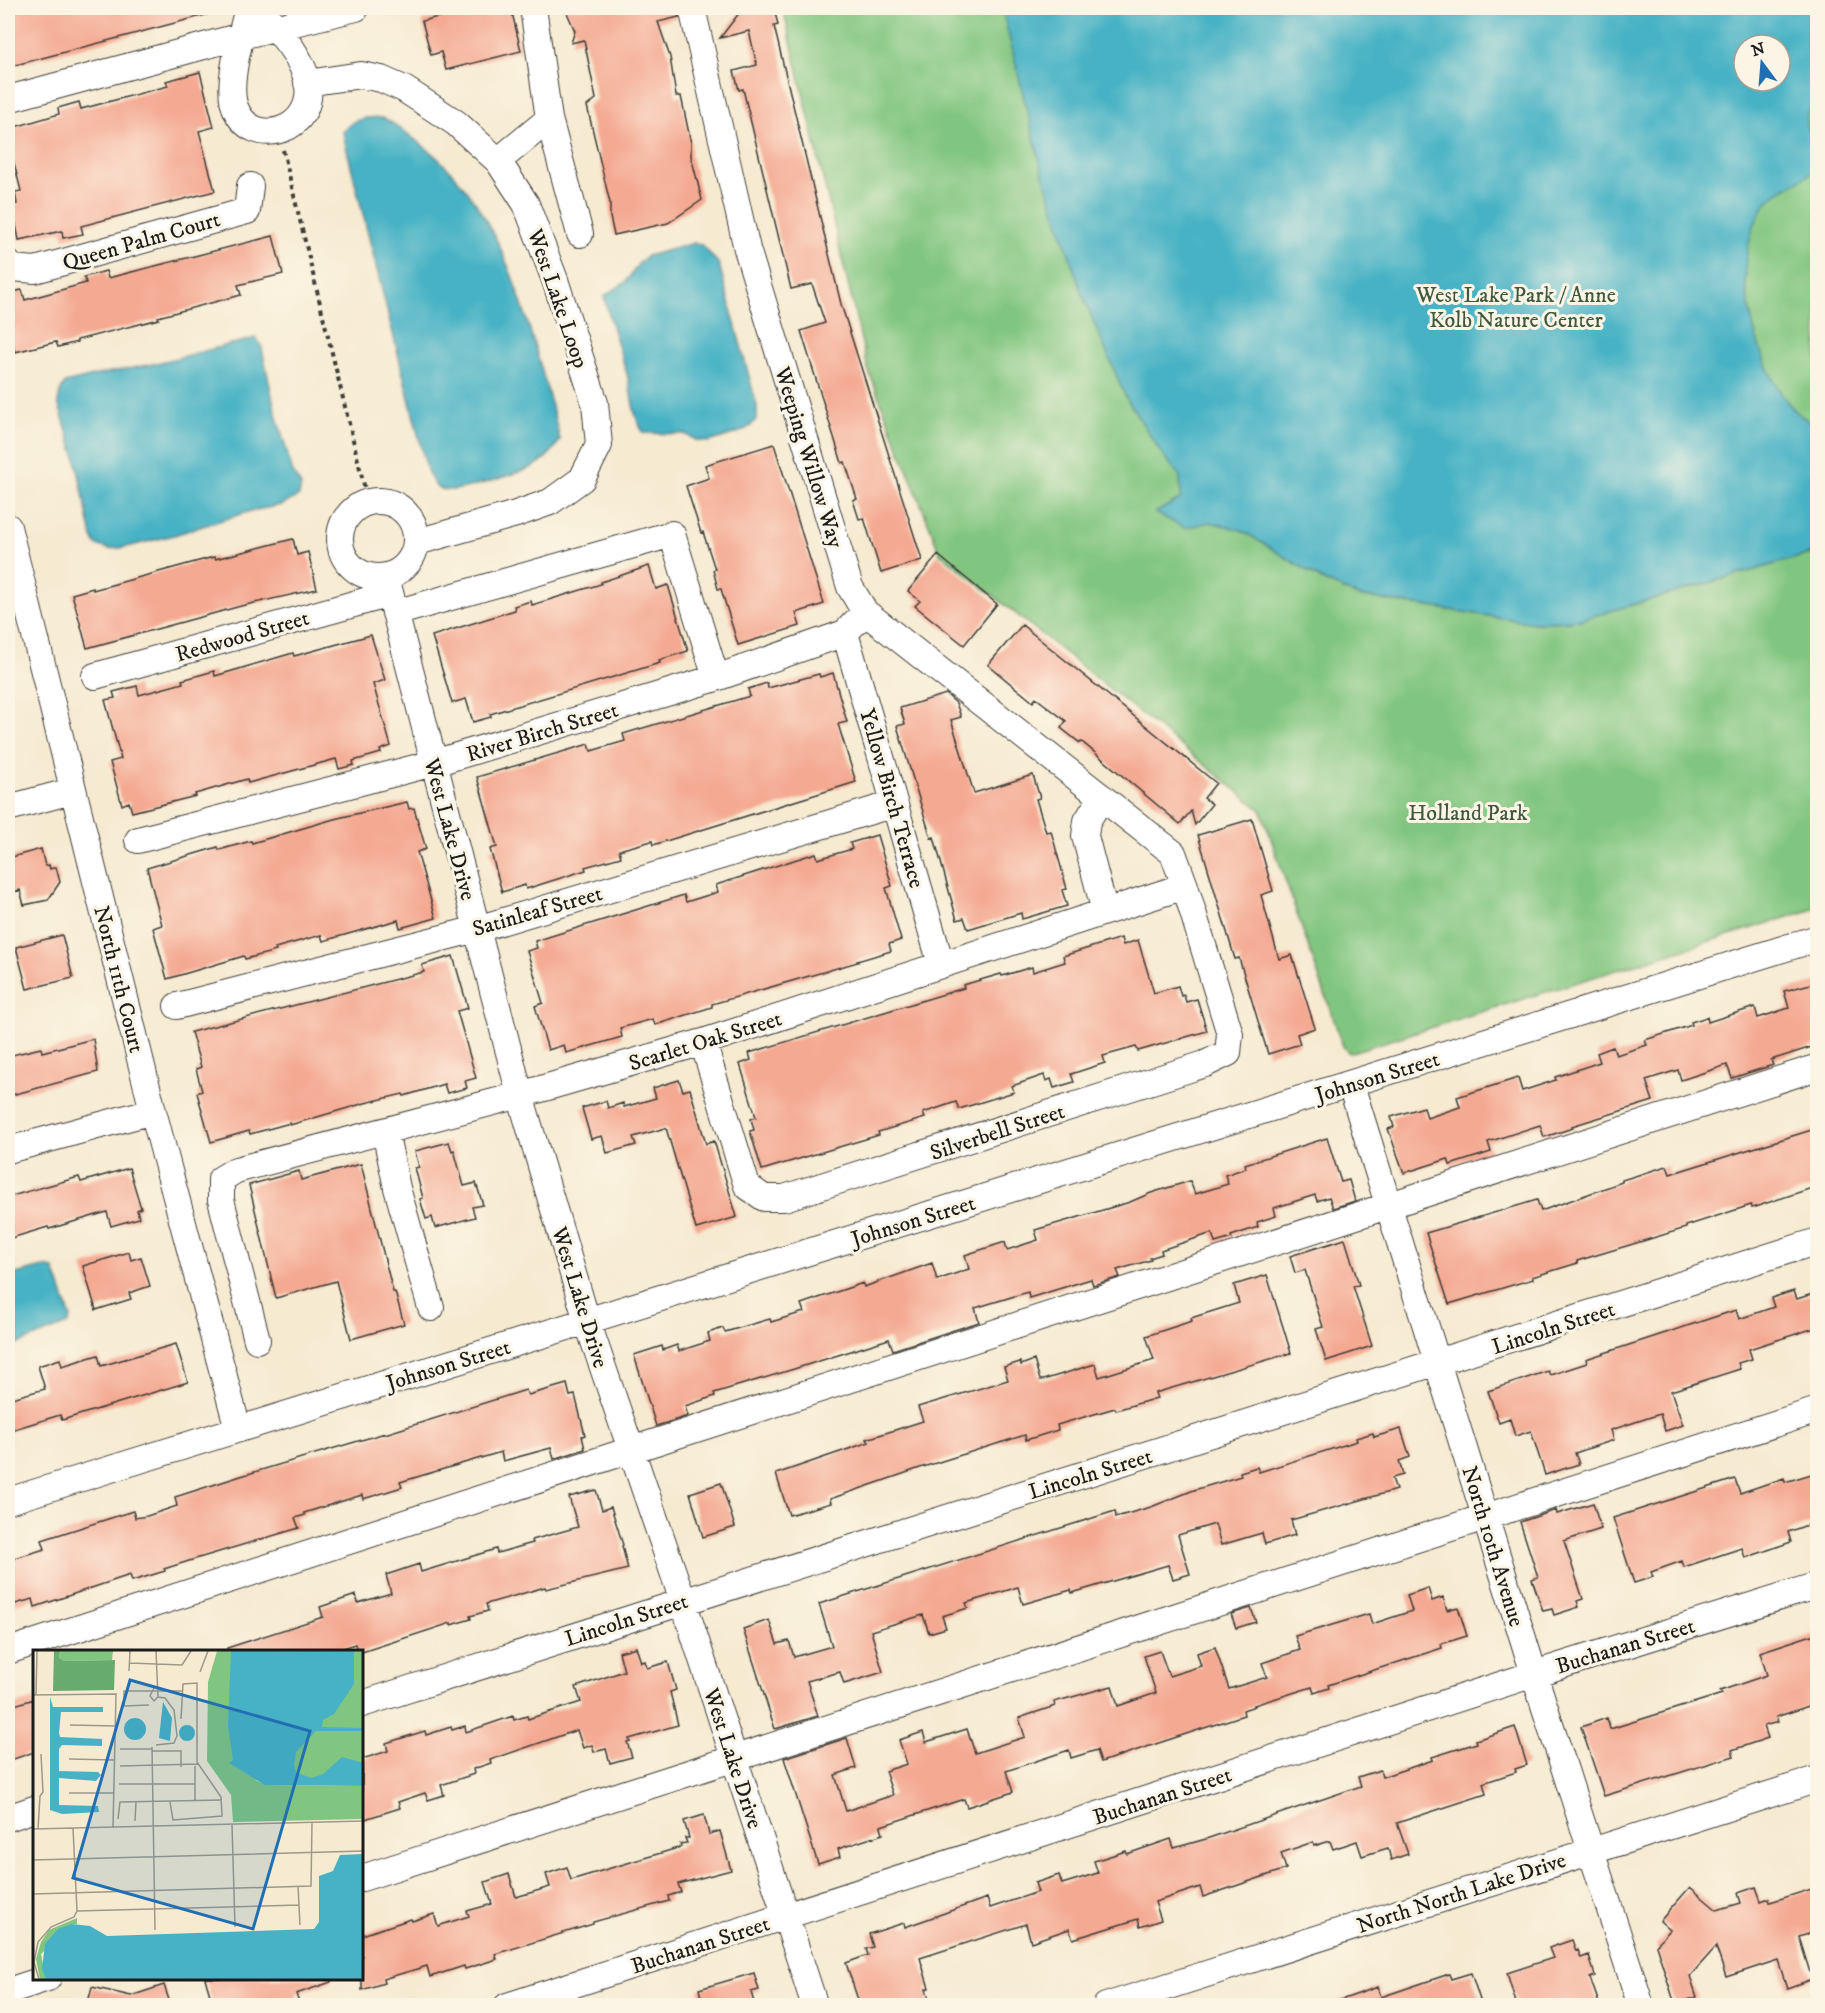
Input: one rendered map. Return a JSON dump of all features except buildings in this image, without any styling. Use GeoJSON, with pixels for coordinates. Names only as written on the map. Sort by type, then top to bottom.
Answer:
{"type":"FeatureCollection","features":[{"type":"Feature","properties":{"kind":"street"},"geometry":{"type":"LineString","coordinates":[[248,8],[234,76],[234,106],[240,117],[250,126],[263,131],[279,132],[292,126],[303,112],[308,99],[303,71],[302,42],[308,31],[322,16]]}},
{"type":"Feature","properties":{"kind":"street"},"geometry":{"type":"LineString","coordinates":[[8,99],[241,36],[267,17],[322,16],[356,8]]}},
{"type":"Feature","properties":{"kind":"street"},"geometry":{"type":"LineString","coordinates":[[533,8],[549,119],[580,234]]}},
{"type":"Feature","properties":{"kind":"street","name":"Weeping Willow Way"},"geometry":{"type":"LineString","coordinates":[[692,8],[747,249],[850,587],[865,612],[1173,853],[1230,1034],[1228,1053]]}},
{"type":"Feature","properties":{"kind":"street"},"geometry":{"type":"LineString","coordinates":[[267,17],[303,71]]}},
{"type":"Feature","properties":{"kind":"street"},"geometry":{"type":"LineString","coordinates":[[234,76],[248,55],[261,48],[279,50],[303,71]]}},
{"type":"Feature","properties":{"kind":"street"},"geometry":{"type":"LineString","coordinates":[[186,51],[204,55],[234,76]]}},
{"type":"Feature","properties":{"kind":"street","name":"West Lake Loop"},"geometry":{"type":"LineString","coordinates":[[303,71],[361,75],[381,79],[404,89],[456,123],[498,161],[526,204],[555,280],[595,403],[599,445],[582,479],[550,502],[417,542]]}},
{"type":"Feature","properties":{"kind":"street"},"geometry":{"type":"LineString","coordinates":[[498,161],[549,119]]}},
{"type":"Feature","properties":{"kind":"street","name":"Queen Palm Court"},"geometry":{"type":"LineString","coordinates":[[10,266],[35,270],[247,211],[250,186]]}},
{"type":"Feature","properties":{"kind":"street"},"geometry":{"type":"LineString","coordinates":[[381,501],[403,510],[411,519],[416,530],[417,542],[414,554],[398,573],[390,595],[371,577],[357,572],[346,562],[340,548],[340,533],[345,519],[355,508],[368,502],[381,501]]}},
{"type":"Feature","properties":{"kind":"street","name":"North 11th Court"},"geometry":{"type":"LineString","coordinates":[[8,527],[153,1111],[238,1429]]}},
{"type":"Feature","properties":{"kind":"street","name":"Redwood Street"},"geometry":{"type":"LineString","coordinates":[[95,676],[390,595],[672,534],[717,678]]}},
{"type":"Feature","properties":{"kind":"street","name":"West Lake Drive"},"geometry":{"type":"LineString","coordinates":[[390,595],[520,1095],[587,1321],[683,1601],[815,2006]]}},
{"type":"Feature","properties":{"kind":"street","name":"River Birch Street"},"geometry":{"type":"LineString","coordinates":[[138,840],[434,763],[717,678],[845,633],[865,612]]}},
{"type":"Feature","properties":{"kind":"street","name":"Yellow Birch Terrace"},"geometry":{"type":"LineString","coordinates":[[845,633],[941,964]]}},
{"type":"Feature","properties":{"kind":"street"},"geometry":{"type":"LineString","coordinates":[[8,808],[72,791]]}},
{"type":"Feature","properties":{"kind":"street"},"geometry":{"type":"LineString","coordinates":[[1102,797],[1091,812],[1085,836],[1105,912]]}},
{"type":"Feature","properties":{"kind":"street","name":"Satinleaf Street"},"geometry":{"type":"LineString","coordinates":[[177,1006],[477,929],[894,804]]}},
{"type":"Feature","properties":{"kind":"street","name":"Scarlet Oak Street"},"geometry":{"type":"LineString","coordinates":[[257,1340],[221,1200],[221,1179],[236,1170],[520,1095],[703,1042],[1185,886]]}},
{"type":"Feature","properties":{"kind":"street","name":"Johnson Street"},"geometry":{"type":"LineString","coordinates":[[8,1501],[1818,938]]}},
{"type":"Feature","properties":{"kind":"street","name":"Silverbell Street"},"geometry":{"type":"LineString","coordinates":[[703,1042],[747,1186],[764,1198],[784,1198],[1205,1064],[1228,1053]]}},
{"type":"Feature","properties":{"kind":"street"},"geometry":{"type":"LineString","coordinates":[[8,1651],[1818,1067]]}},
{"type":"Feature","properties":{"kind":"street","name":"North 10th Avenue"},"geometry":{"type":"LineString","coordinates":[[1351,1085],[1534,1674],[1641,2006]]}},
{"type":"Feature","properties":{"kind":"street"},"geometry":{"type":"LineString","coordinates":[[8,1150],[153,1111]]}},
{"type":"Feature","properties":{"kind":"street"},"geometry":{"type":"LineString","coordinates":[[385,1131],[397,1188],[431,1308]]}},
{"type":"Feature","properties":{"kind":"street","name":"Lincoln Street"},"geometry":{"type":"LineString","coordinates":[[363,1704],[1438,1364],[1818,1241]]}},
{"type":"Feature","properties":{"kind":"street"},"geometry":{"type":"LineString","coordinates":[[363,1878],[1818,1410]]}},
{"type":"Feature","properties":{"kind":"street","name":"Buchanan Street"},"geometry":{"type":"LineString","coordinates":[[507,2006],[1534,1674],[1818,1585]]}},
{"type":"Feature","properties":{"kind":"street","name":"North North Lake Drive"},"geometry":{"type":"LineString","coordinates":[[1106,2006],[1818,1779]]}},
{"type":"Feature","properties":{"kind":"street"},"geometry":{"type":"LineString","coordinates":[[8,1818],[33,1809]]}},
{"type":"Feature","properties":{"kind":"street"},"geometry":{"type":"LineString","coordinates":[[12,1989],[41,1980]]}},
{"type":"Feature","properties":{"kind":"path"},"geometry":{"type":"LineString","coordinates":[[279,132],[368,502]]}},
{"type":"Feature","properties":{"kind":"green space","name":"West Lake Park / Anne Kolb Nature Center"},"geometry":{"type":"Polygon","coordinates":[[[783,8],[1817,8],[1817,535],[1307,571],[1358,596],[1536,623],[1579,620],[1817,552],[1817,908],[1349,1053],[1343,1046],[1261,810],[940,553],[868,369],[783,8]]]}},
{"type":"Feature","properties":{"kind":"water","name":"West Lake Park / Anne Kolb Nature Center"},"geometry":{"type":"Polygon","coordinates":[[[1002,8],[1817,8],[1817,99],[1807,114],[1807,126],[1817,139],[1817,167],[1802,180],[1779,192],[1765,205],[1751,237],[1746,260],[1746,279],[1754,328],[1772,377],[1785,398],[1800,414],[1817,424],[1817,552],[1579,620],[1536,623],[1358,596],[1324,581],[1241,530],[1210,522],[1185,528],[1155,513],[1181,498],[1180,476],[1162,454],[1125,396],[1082,294],[1043,175],[1002,8]]]}},
{"type":"Feature","properties":{"kind":"water"},"geometry":{"type":"Polygon","coordinates":[[[364,118],[382,118],[391,122],[441,161],[479,207],[493,233],[517,288],[560,440],[538,464],[492,481],[452,490],[445,490],[433,483],[427,470],[344,138],[343,131],[353,122],[364,118]]]}},
{"type":"Feature","properties":{"kind":"water"},"geometry":{"type":"Polygon","coordinates":[[[694,243],[702,245],[719,264],[757,406],[757,418],[751,426],[709,442],[696,440],[685,434],[644,433],[635,412],[627,374],[604,296],[626,282],[639,263],[647,256],[694,243]]]}},
{"type":"Feature","properties":{"kind":"water"},"geometry":{"type":"Polygon","coordinates":[[[255,338],[261,344],[275,410],[293,473],[301,486],[299,496],[282,505],[251,511],[127,547],[109,549],[96,545],[92,537],[75,455],[58,403],[65,383],[255,338]]]}},
{"type":"Feature","properties":{"kind":"water"},"geometry":{"type":"Polygon","coordinates":[[[43,1267],[54,1269],[71,1318],[68,1324],[8,1348],[8,1276],[43,1267]]]}},
{"type":"Feature","properties":{"kind":"park label","name":"Holland Park"},"geometry":{"type":"Point","coordinates":[1468,812]}}]}
